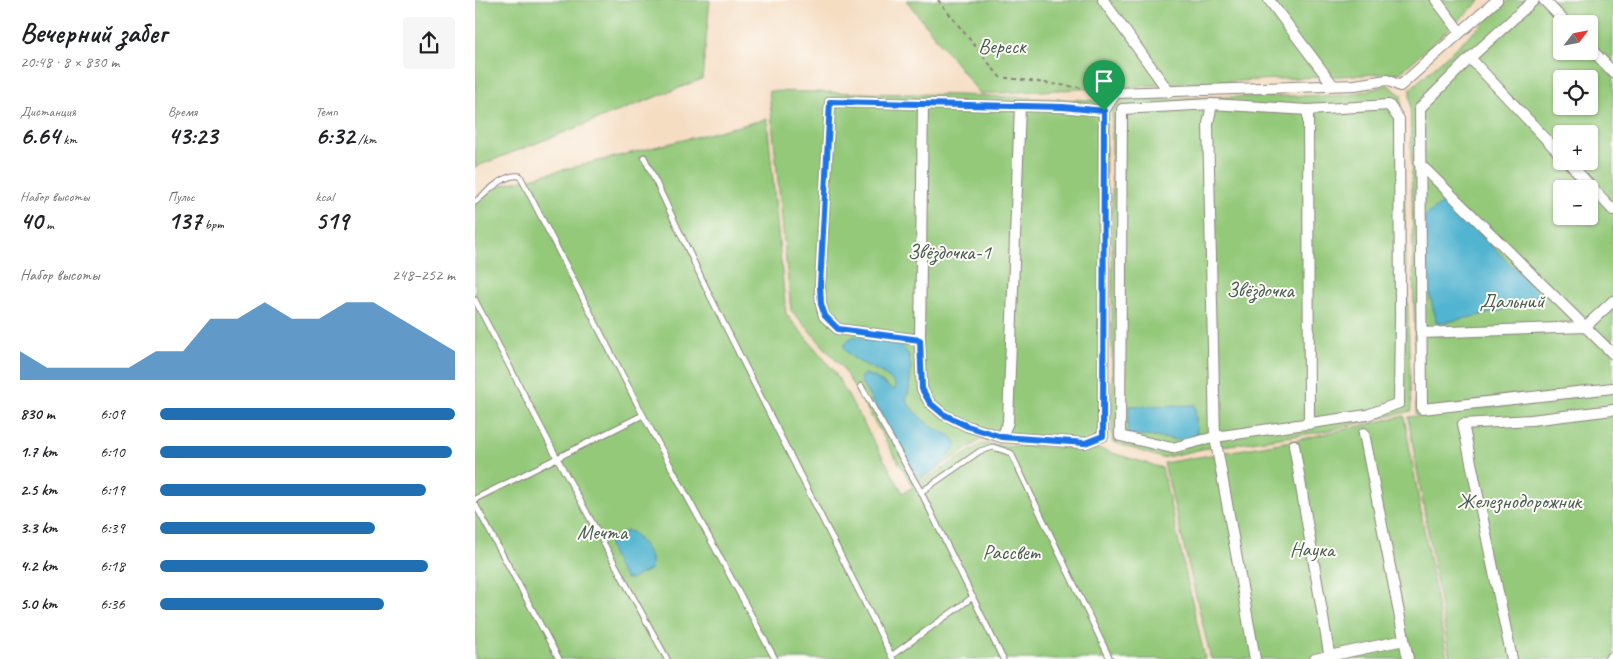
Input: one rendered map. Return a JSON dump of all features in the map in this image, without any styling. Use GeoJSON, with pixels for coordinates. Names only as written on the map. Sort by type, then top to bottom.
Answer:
{"type":"FeatureCollection","features":[{"type":"Feature","properties":{"kind":"street"},"geometry":{"type":"LineString","coordinates":[[1103,0],[1169,92]]}},
{"type":"Feature","properties":{"kind":"street"},"geometry":{"type":"LineString","coordinates":[[1269,0],[1333,85]]}},
{"type":"Feature","properties":{"kind":"street"},"geometry":{"type":"LineString","coordinates":[[1436,0],[1460,32]]}},
{"type":"Feature","properties":{"kind":"street"},"geometry":{"type":"LineString","coordinates":[[923,104],[920,340],[922,389],[930,403],[943,414],[967,426],[1002,437],[1085,443],[1103,436],[1104,111],[1116,92],[1169,92],[1355,85],[1387,80],[1399,86],[1497,0]]}},
{"type":"Feature","properties":{"kind":"street"},"geometry":{"type":"LineString","coordinates":[[1534,0],[1470,58],[1420,108],[1422,409],[1613,388]]}},
{"type":"Feature","properties":{"kind":"street"},"geometry":{"type":"LineString","coordinates":[[1544,0],[1558,15]]}},
{"type":"Feature","properties":{"kind":"street"},"geometry":{"type":"LineString","coordinates":[[1598,56],[1613,72]]}},
{"type":"Feature","properties":{"kind":"street"},"geometry":{"type":"LineString","coordinates":[[1470,58],[1553,146]]}},
{"type":"Feature","properties":{"kind":"street"},"geometry":{"type":"LineString","coordinates":[[920,340],[838,329],[825,316],[821,304],[820,286],[830,102],[1063,107],[1104,111]]}},
{"type":"Feature","properties":{"kind":"street"},"geometry":{"type":"LineString","coordinates":[[1212,104],[1208,124],[1215,437],[1255,659]]}},
{"type":"Feature","properties":{"kind":"street"},"geometry":{"type":"LineString","coordinates":[[1212,104],[1308,110],[1389,105],[1399,119],[1399,403],[1367,415],[1215,437],[1172,448],[1120,436],[1122,109],[1212,104]]}},
{"type":"Feature","properties":{"kind":"street"},"geometry":{"type":"LineString","coordinates":[[1002,437],[1008,422],[1020,106]]}},
{"type":"Feature","properties":{"kind":"street"},"geometry":{"type":"LineString","coordinates":[[1308,110],[1309,424]]}},
{"type":"Feature","properties":{"kind":"street"},"geometry":{"type":"LineString","coordinates":[[1419,163],[1613,354]]}},
{"type":"Feature","properties":{"kind":"street"},"geometry":{"type":"LineString","coordinates":[[1575,170],[1613,210]]}},
{"type":"Feature","properties":{"kind":"street"},"geometry":{"type":"LineString","coordinates":[[1421,333],[1585,327],[1613,301]]}},
{"type":"Feature","properties":{"kind":"street"},"geometry":{"type":"LineString","coordinates":[[1512,659],[1463,424],[1531,420],[1613,410]]}},
{"type":"Feature","properties":{"kind":"street"},"geometry":{"type":"LineString","coordinates":[[1364,433],[1408,659]]}},
{"type":"Feature","properties":{"kind":"street"},"geometry":{"type":"LineString","coordinates":[[1294,445],[1330,657]]}},
{"type":"Feature","properties":{"kind":"street"},"geometry":{"type":"LineString","coordinates":[[1315,659],[1404,640]]}},
{"type":"Feature","properties":{"kind":"lane"},"geometry":{"type":"LineString","coordinates":[[644,157],[710,296],[892,658],[973,596]]}},
{"type":"Feature","properties":{"kind":"lane"},"geometry":{"type":"LineString","coordinates":[[475,202],[507,178],[515,175],[520,176],[643,415],[775,659]]}},
{"type":"Feature","properties":{"kind":"lane"},"geometry":{"type":"LineString","coordinates":[[475,300],[557,458],[667,659]]}},
{"type":"Feature","properties":{"kind":"lane"},"geometry":{"type":"LineString","coordinates":[[861,386],[921,492],[1003,659]]}},
{"type":"Feature","properties":{"kind":"lane"},"geometry":{"type":"LineString","coordinates":[[475,499],[643,415]]}},
{"type":"Feature","properties":{"kind":"lane"},"geometry":{"type":"LineString","coordinates":[[921,492],[980,451],[993,447],[1011,454],[1110,659]]}},
{"type":"Feature","properties":{"kind":"lane"},"geometry":{"type":"LineString","coordinates":[[475,504],[559,659]]}},
{"type":"Feature","properties":{"kind":"path"},"geometry":{"type":"LineString","coordinates":[[938,0],[1000,77],[1116,92]]}},
{"type":"Feature","properties":{"kind":"green space"},"geometry":{"type":"Polygon","coordinates":[[[475,0],[710,0],[702,79],[475,167],[475,0]]]}},
{"type":"Feature","properties":{"kind":"green space","name":"Вереск"},"geometry":{"type":"Polygon","coordinates":[[[906,0],[1481,0],[1400,73],[980,94],[906,0]]]}},
{"type":"Feature","properties":{"kind":"green space","name":"Дальний"},"geometry":{"type":"Polygon","coordinates":[[[1509,0],[1613,0],[1613,385],[1416,414],[1410,89],[1509,0]]]}},
{"type":"Feature","properties":{"kind":"green space","name":"Звёздочка"},"geometry":{"type":"Polygon","coordinates":[[[1388,85],[1401,95],[1411,411],[1321,432],[1202,449],[1162,458],[1112,442],[1112,99],[1349,95],[1388,85]]]}},
{"type":"Feature","properties":{"kind":"green space","name":"Звёздочка-1"},"geometry":{"type":"Polygon","coordinates":[[[769,91],[958,95],[1106,101],[1104,440],[1089,446],[981,440],[912,485],[842,367],[791,310],[769,91]]]}},
{"type":"Feature","properties":{"kind":"green space"},"geometry":{"type":"Polygon","coordinates":[[[767,119],[786,314],[834,371],[903,493],[982,444],[1103,450],[1162,468],[1205,659],[475,659],[475,198],[498,186],[767,119]]]}},
{"type":"Feature","properties":{"kind":"green space","name":"Железнодорожник"},"geometry":{"type":"Polygon","coordinates":[[[1613,392],[1613,659],[1450,659],[1408,417],[1613,392]]]}},
{"type":"Feature","properties":{"kind":"green space","name":"Наука"},"geometry":{"type":"Polygon","coordinates":[[[1404,416],[1447,659],[1211,659],[1164,463],[1297,440],[1404,416]]]}},
{"type":"Feature","properties":{"kind":"water"},"geometry":{"type":"Polygon","coordinates":[[[1446,200],[1540,294],[1500,311],[1437,324],[1421,260],[1425,216],[1446,200]]]}},
{"type":"Feature","properties":{"kind":"water"},"geometry":{"type":"Polygon","coordinates":[[[854,336],[869,340],[893,340],[902,345],[909,356],[911,368],[909,391],[906,400],[923,420],[936,429],[950,435],[956,442],[956,446],[945,460],[937,468],[922,477],[917,475],[911,467],[860,378],[864,374],[874,377],[893,390],[896,388],[893,381],[879,371],[854,359],[848,353],[844,346],[854,336]]]}},
{"type":"Feature","properties":{"kind":"water"},"geometry":{"type":"Polygon","coordinates":[[[1195,405],[1197,434],[1189,441],[1127,434],[1129,406],[1195,405]]]}},
{"type":"Feature","properties":{"kind":"water"},"geometry":{"type":"Polygon","coordinates":[[[626,531],[632,532],[643,544],[652,564],[651,569],[632,579],[626,579],[620,571],[609,544],[614,537],[626,531]]]}},
{"type":"Feature","properties":{"kind":"route"},"geometry":{"type":"LineString","coordinates":[[830,102],[1063,107],[1104,111],[1105,352],[1103,436],[1085,443],[1066,442],[1002,437],[967,426],[943,414],[930,403],[922,389],[920,340],[838,329],[825,316],[821,304],[820,286],[830,102]]}},
{"type":"Feature","properties":{"kind":"park label","name":"Мечта"},"geometry":{"type":"Point","coordinates":[602,532]}},
{"type":"Feature","properties":{"kind":"park label","name":"Рассвет"},"geometry":{"type":"Point","coordinates":[1011,552]}}]}
